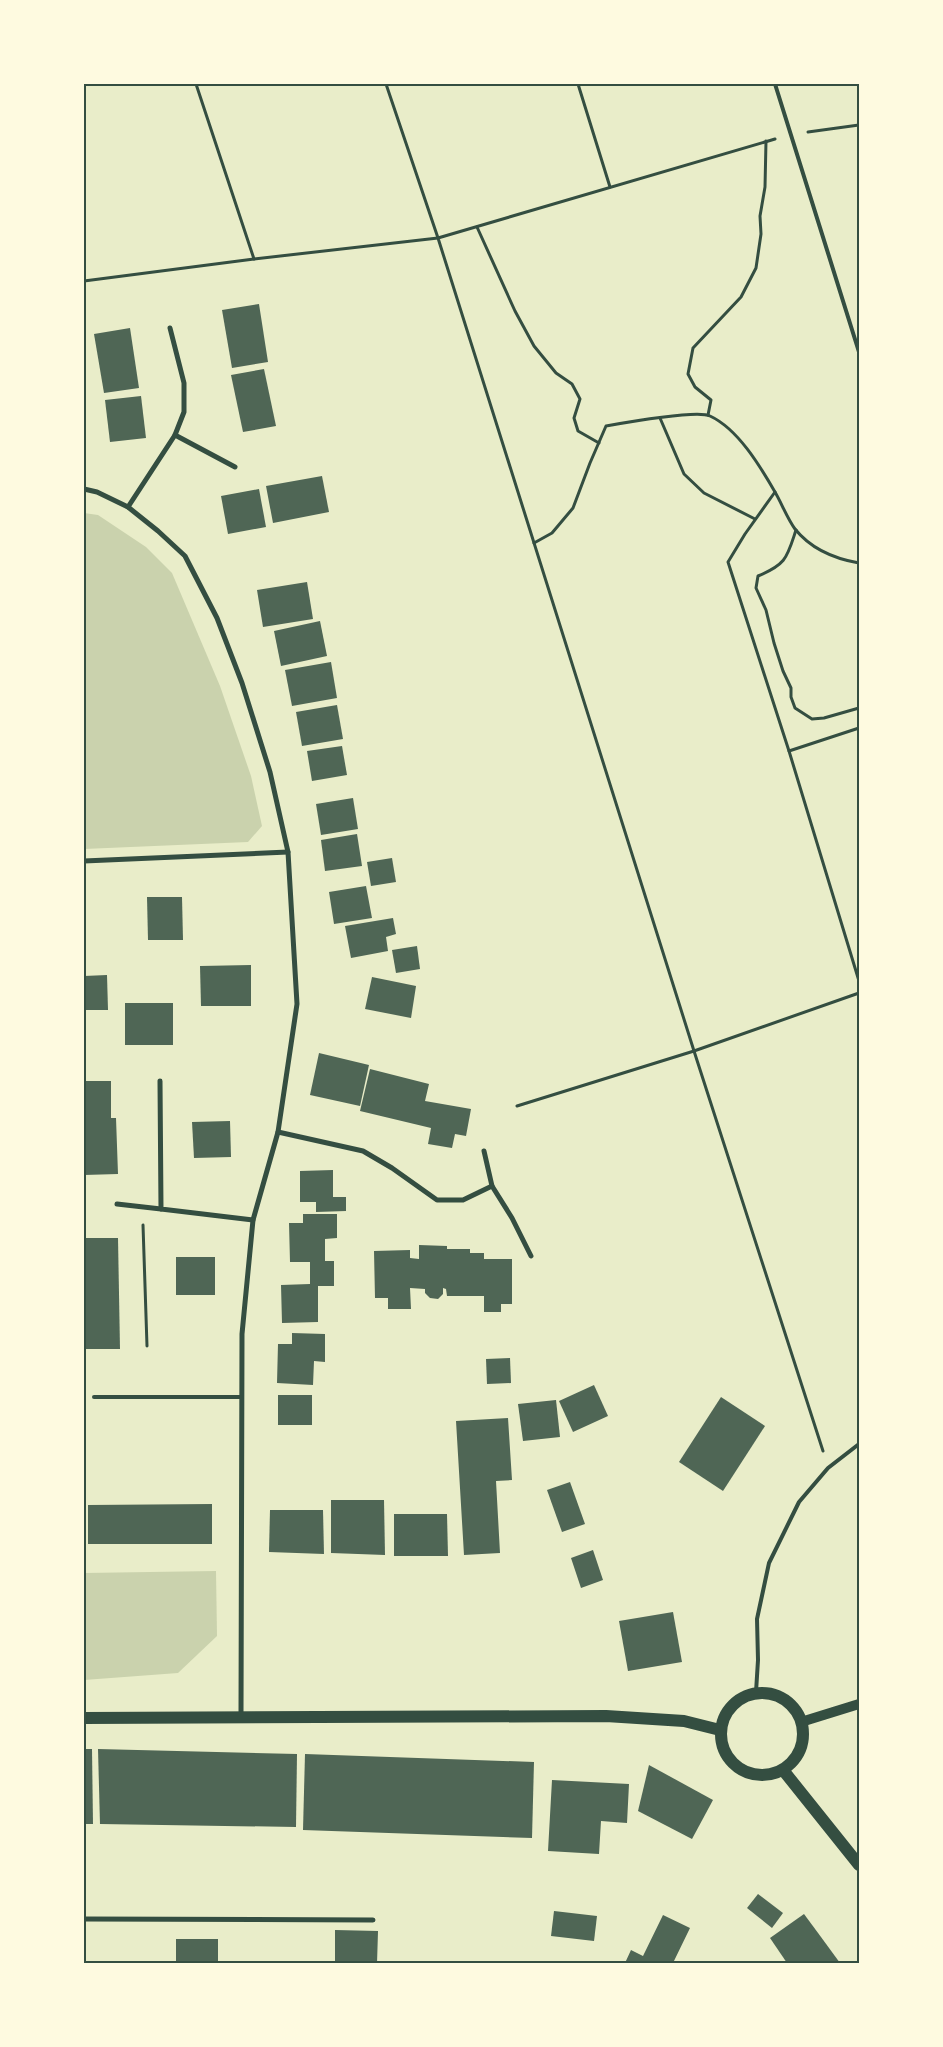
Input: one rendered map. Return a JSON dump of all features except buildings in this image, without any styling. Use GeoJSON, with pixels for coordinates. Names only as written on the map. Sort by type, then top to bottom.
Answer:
{"type":"FeatureCollection","features":[{"type":"Feature","properties":{"kind":"main road"},"geometry":{"type":"LineString","coordinates":[[756,1692],[768,1692],[789,1702],[796,1711],[803,1731],[800,1751],[792,1761],[783,1770],[758,1776],[737,1768],[729,1759],[721,1744],[720,1730],[726,1715],[738,1701],[756,1692]]}},
{"type":"Feature","properties":{"kind":"main road"},"geometry":{"type":"LineString","coordinates":[[801,1722],[859,1704]]}},
{"type":"Feature","properties":{"kind":"main road"},"geometry":{"type":"LineString","coordinates":[[84,1718],[606,1716],[684,1721],[720,1730]]}},
{"type":"Feature","properties":{"kind":"main road"},"geometry":{"type":"LineString","coordinates":[[783,1770],[859,1865]]}},
{"type":"Feature","properties":{"kind":"street"},"geometry":{"type":"LineString","coordinates":[[128,507],[176,435],[184,412],[184,383],[170,328]]}},
{"type":"Feature","properties":{"kind":"street"},"geometry":{"type":"LineString","coordinates":[[176,435],[234,467]]}},
{"type":"Feature","properties":{"kind":"street"},"geometry":{"type":"LineString","coordinates":[[84,489],[98,492],[128,507],[185,556],[217,618],[242,683],[270,772],[288,852],[297,1004],[278,1132],[253,1220],[242,1334],[241,1718]]}},
{"type":"Feature","properties":{"kind":"street"},"geometry":{"type":"LineString","coordinates":[[84,861],[288,852]]}},
{"type":"Feature","properties":{"kind":"street"},"geometry":{"type":"LineString","coordinates":[[160,1081],[162,1209]]}},
{"type":"Feature","properties":{"kind":"street"},"geometry":{"type":"LineString","coordinates":[[278,1132],[363,1151],[392,1168],[437,1200],[463,1200],[492,1186]]}},
{"type":"Feature","properties":{"kind":"street"},"geometry":{"type":"LineString","coordinates":[[484,1151],[492,1186],[512,1218],[531,1256]]}},
{"type":"Feature","properties":{"kind":"street"},"geometry":{"type":"LineString","coordinates":[[117,1204],[253,1220]]}},
{"type":"Feature","properties":{"kind":"street"},"geometry":{"type":"LineString","coordinates":[[84,1919],[373,1920]]}},
{"type":"Feature","properties":{"kind":"lane"},"geometry":{"type":"LineString","coordinates":[[775,84],[859,352]]}},
{"type":"Feature","properties":{"kind":"lane"},"geometry":{"type":"LineString","coordinates":[[94,1397],[242,1397]]}},
{"type":"Feature","properties":{"kind":"lane"},"geometry":{"type":"LineString","coordinates":[[756,1692],[758,1660],[757,1618],[769,1564],[799,1502],[828,1468],[859,1444]]}},
{"type":"Feature","properties":{"kind":"path"},"geometry":{"type":"LineString","coordinates":[[196,84],[254,259]]}},
{"type":"Feature","properties":{"kind":"path"},"geometry":{"type":"LineString","coordinates":[[386,84],[438,238],[694,1051],[828,1468]]}},
{"type":"Feature","properties":{"kind":"path"},"geometry":{"type":"LineString","coordinates":[[578,84],[610,187]]}},
{"type":"Feature","properties":{"kind":"path"},"geometry":{"type":"LineString","coordinates":[[84,281],[438,238],[790,134],[859,125]]}},
{"type":"Feature","properties":{"kind":"path"},"geometry":{"type":"LineString","coordinates":[[708,415],[710,400],[695,387],[688,374],[691,357],[693,348],[742,297],[756,268],[761,234],[760,216],[765,187],[766,141]]}},
{"type":"Feature","properties":{"kind":"path"},"geometry":{"type":"LineString","coordinates":[[477,227],[515,311],[534,346],[556,373],[572,384],[580,399],[574,418],[578,431],[599,443]]}},
{"type":"Feature","properties":{"kind":"path"},"geometry":{"type":"LineString","coordinates":[[534,543],[552,533],[573,508],[606,426],[660,418],[708,415],[728,428],[758,462],[796,530],[815,547],[840,560],[859,562]]}},
{"type":"Feature","properties":{"kind":"path"},"geometry":{"type":"LineString","coordinates":[[660,418],[684,474],[704,493],[755,519]]}},
{"type":"Feature","properties":{"kind":"path"},"geometry":{"type":"LineString","coordinates":[[775,492],[755,519],[728,562],[789,751],[859,981]]}},
{"type":"Feature","properties":{"kind":"path"},"geometry":{"type":"LineString","coordinates":[[796,530],[788,554],[782,564],[758,576],[756,588],[766,610],[780,662],[791,688],[791,697],[796,708],[812,719],[824,718],[859,708]]}},
{"type":"Feature","properties":{"kind":"path"},"geometry":{"type":"LineString","coordinates":[[789,751],[859,728]]}},
{"type":"Feature","properties":{"kind":"path"},"geometry":{"type":"LineString","coordinates":[[516,1106],[694,1051],[859,993]]}},
{"type":"Feature","properties":{"kind":"path"},"geometry":{"type":"LineString","coordinates":[[142,1207],[147,1346]]}},
{"type":"Feature","properties":{"kind":"green space"},"geometry":{"type":"Polygon","coordinates":[[[84,513],[98,515],[146,547],[172,573],[220,686],[251,776],[262,826],[248,842],[84,849],[84,513]]]}},
{"type":"Feature","properties":{"kind":"green space"},"geometry":{"type":"Polygon","coordinates":[[[216,1571],[217,1636],[178,1673],[84,1680],[84,1573],[216,1571]]]}}]}
